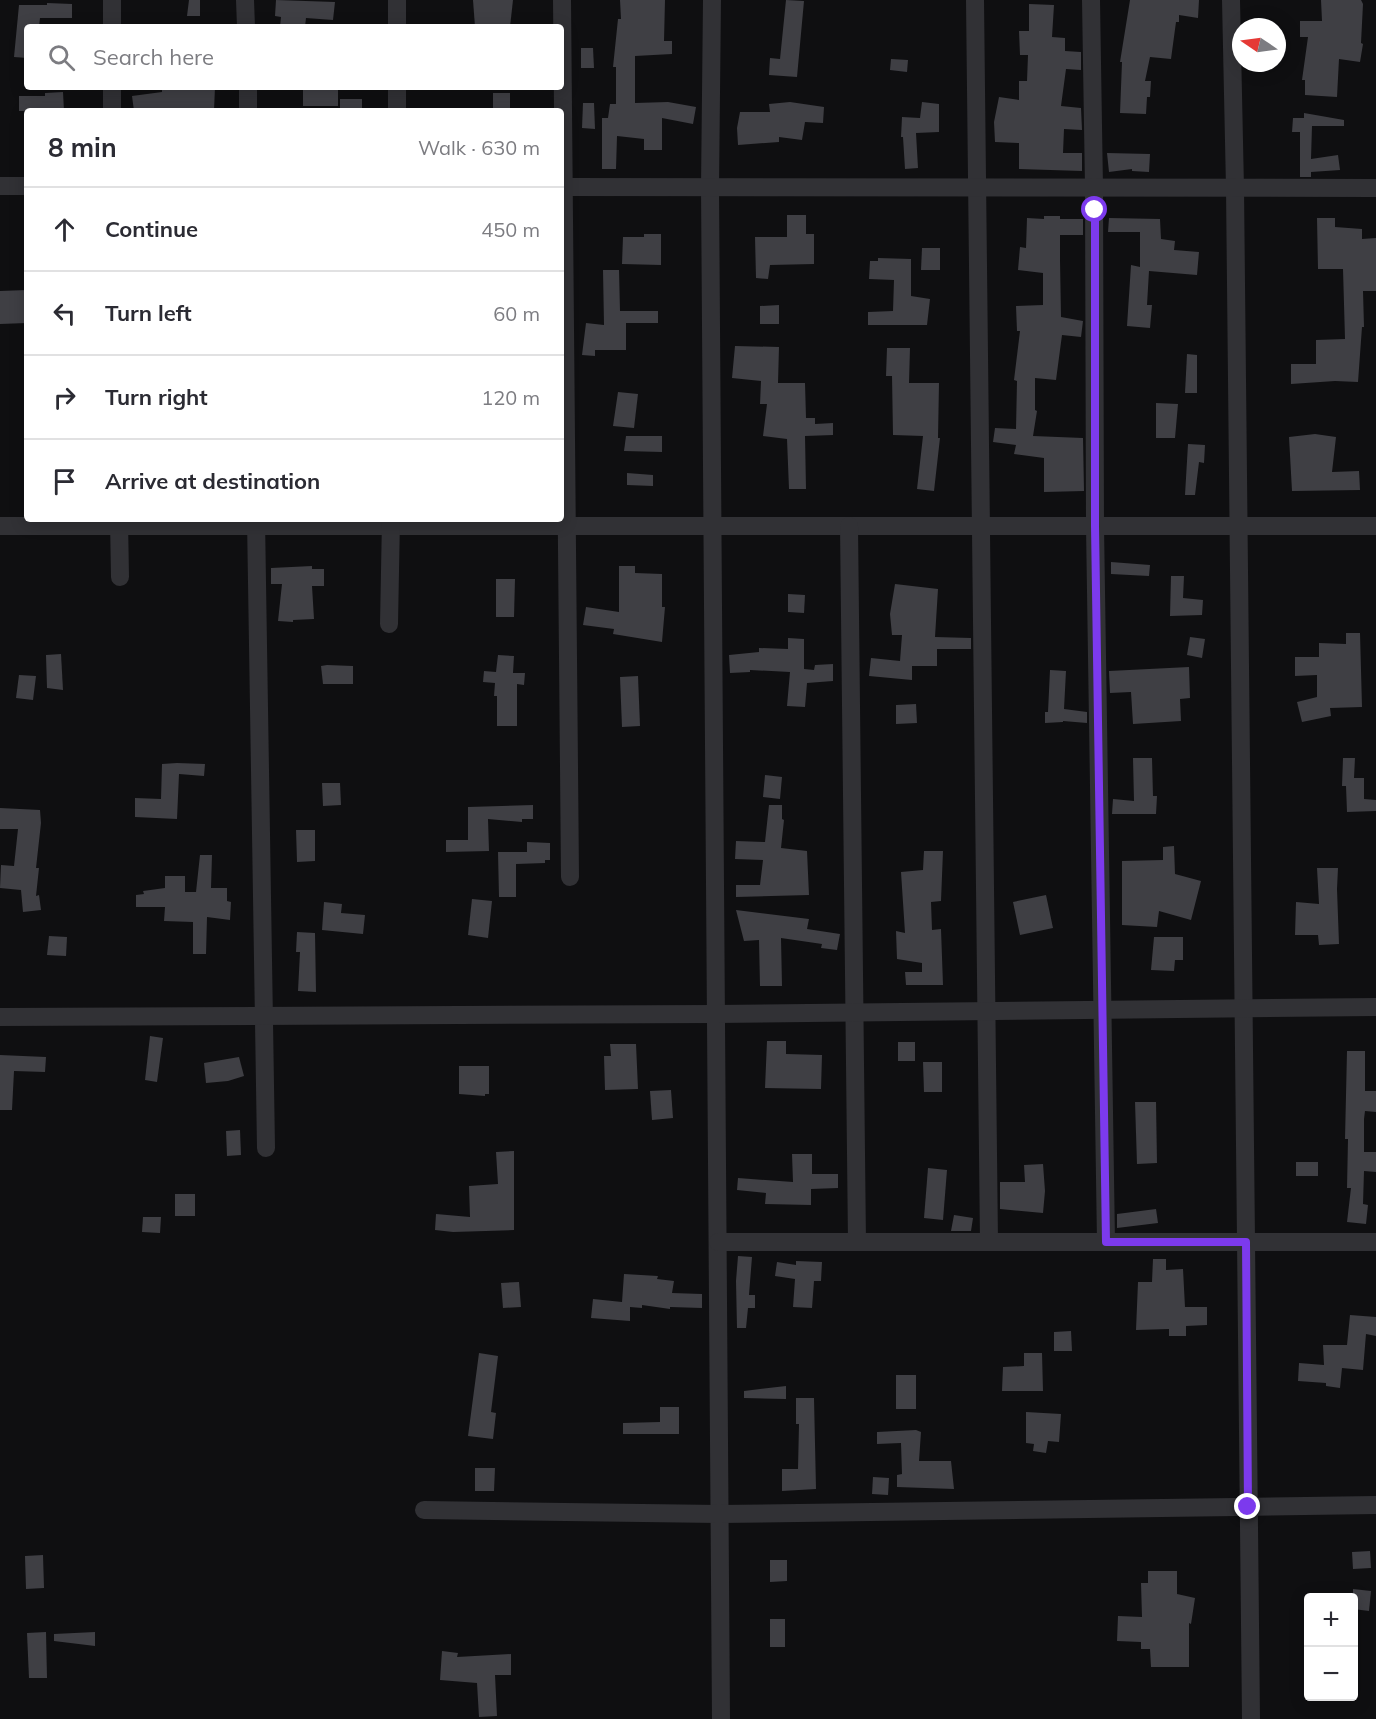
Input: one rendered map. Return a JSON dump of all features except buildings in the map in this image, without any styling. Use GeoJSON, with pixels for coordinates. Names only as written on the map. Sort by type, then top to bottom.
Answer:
{"type":"FeatureCollection","features":[{"type":"Feature","properties":{"kind":"street"},"geometry":{"type":"LineString","coordinates":[[112,0],[112,24]]}},
{"type":"Feature","properties":{"kind":"street"},"geometry":{"type":"LineString","coordinates":[[245,0],[246,24]]}},
{"type":"Feature","properties":{"kind":"street"},"geometry":{"type":"LineString","coordinates":[[397,0],[397,24]]}},
{"type":"Feature","properties":{"kind":"street"},"geometry":{"type":"LineString","coordinates":[[562,0],[562,24]]}},
{"type":"Feature","properties":{"kind":"street"},"geometry":{"type":"LineString","coordinates":[[712,0],[710,187],[721,1719]]}},
{"type":"Feature","properties":{"kind":"street"},"geometry":{"type":"LineString","coordinates":[[975,0],[989,1242]]}},
{"type":"Feature","properties":{"kind":"street"},"geometry":{"type":"LineString","coordinates":[[1091,0],[1095,187],[1095,526],[1106,1242]]}},
{"type":"Feature","properties":{"kind":"street"},"geometry":{"type":"LineString","coordinates":[[1231,0],[1239,526],[1251,1719]]}},
{"type":"Feature","properties":{"kind":"street"},"geometry":{"type":"LineString","coordinates":[[112,90],[112,108]]}},
{"type":"Feature","properties":{"kind":"street"},"geometry":{"type":"LineString","coordinates":[[248,90],[248,108]]}},
{"type":"Feature","properties":{"kind":"street"},"geometry":{"type":"LineString","coordinates":[[397,90],[397,108]]}},
{"type":"Feature","properties":{"kind":"street"},"geometry":{"type":"LineString","coordinates":[[562,90],[562,108]]}},
{"type":"Feature","properties":{"kind":"street"},"geometry":{"type":"LineString","coordinates":[[0,186],[24,186]]}},
{"type":"Feature","properties":{"kind":"street"},"geometry":{"type":"LineString","coordinates":[[564,187],[1376,188]]}},
{"type":"Feature","properties":{"kind":"street"},"geometry":{"type":"LineString","coordinates":[[564,356],[570,877]]}},
{"type":"Feature","properties":{"kind":"street"},"geometry":{"type":"LineString","coordinates":[[0,526],[119,523],[391,523],[566,526],[1376,526]]}},
{"type":"Feature","properties":{"kind":"street"},"geometry":{"type":"LineString","coordinates":[[119,523],[120,577]]}},
{"type":"Feature","properties":{"kind":"street"},"geometry":{"type":"LineString","coordinates":[[256,523],[266,1148]]}},
{"type":"Feature","properties":{"kind":"street"},"geometry":{"type":"LineString","coordinates":[[389,624],[391,523]]}},
{"type":"Feature","properties":{"kind":"street"},"geometry":{"type":"LineString","coordinates":[[849,526],[857,1242]]}},
{"type":"Feature","properties":{"kind":"street"},"geometry":{"type":"LineString","coordinates":[[0,1017],[855,1013],[1376,1007]]}},
{"type":"Feature","properties":{"kind":"street"},"geometry":{"type":"LineString","coordinates":[[717,1242],[1376,1242]]}},
{"type":"Feature","properties":{"kind":"street"},"geometry":{"type":"LineString","coordinates":[[424,1510],[719,1514],[1376,1505]]}},
{"type":"Feature","properties":{"kind":"route"},"geometry":{"type":"LineString","coordinates":[[1095,210],[1095,526],[1106,1242],[1246,1242],[1248,1507]]}}]}
